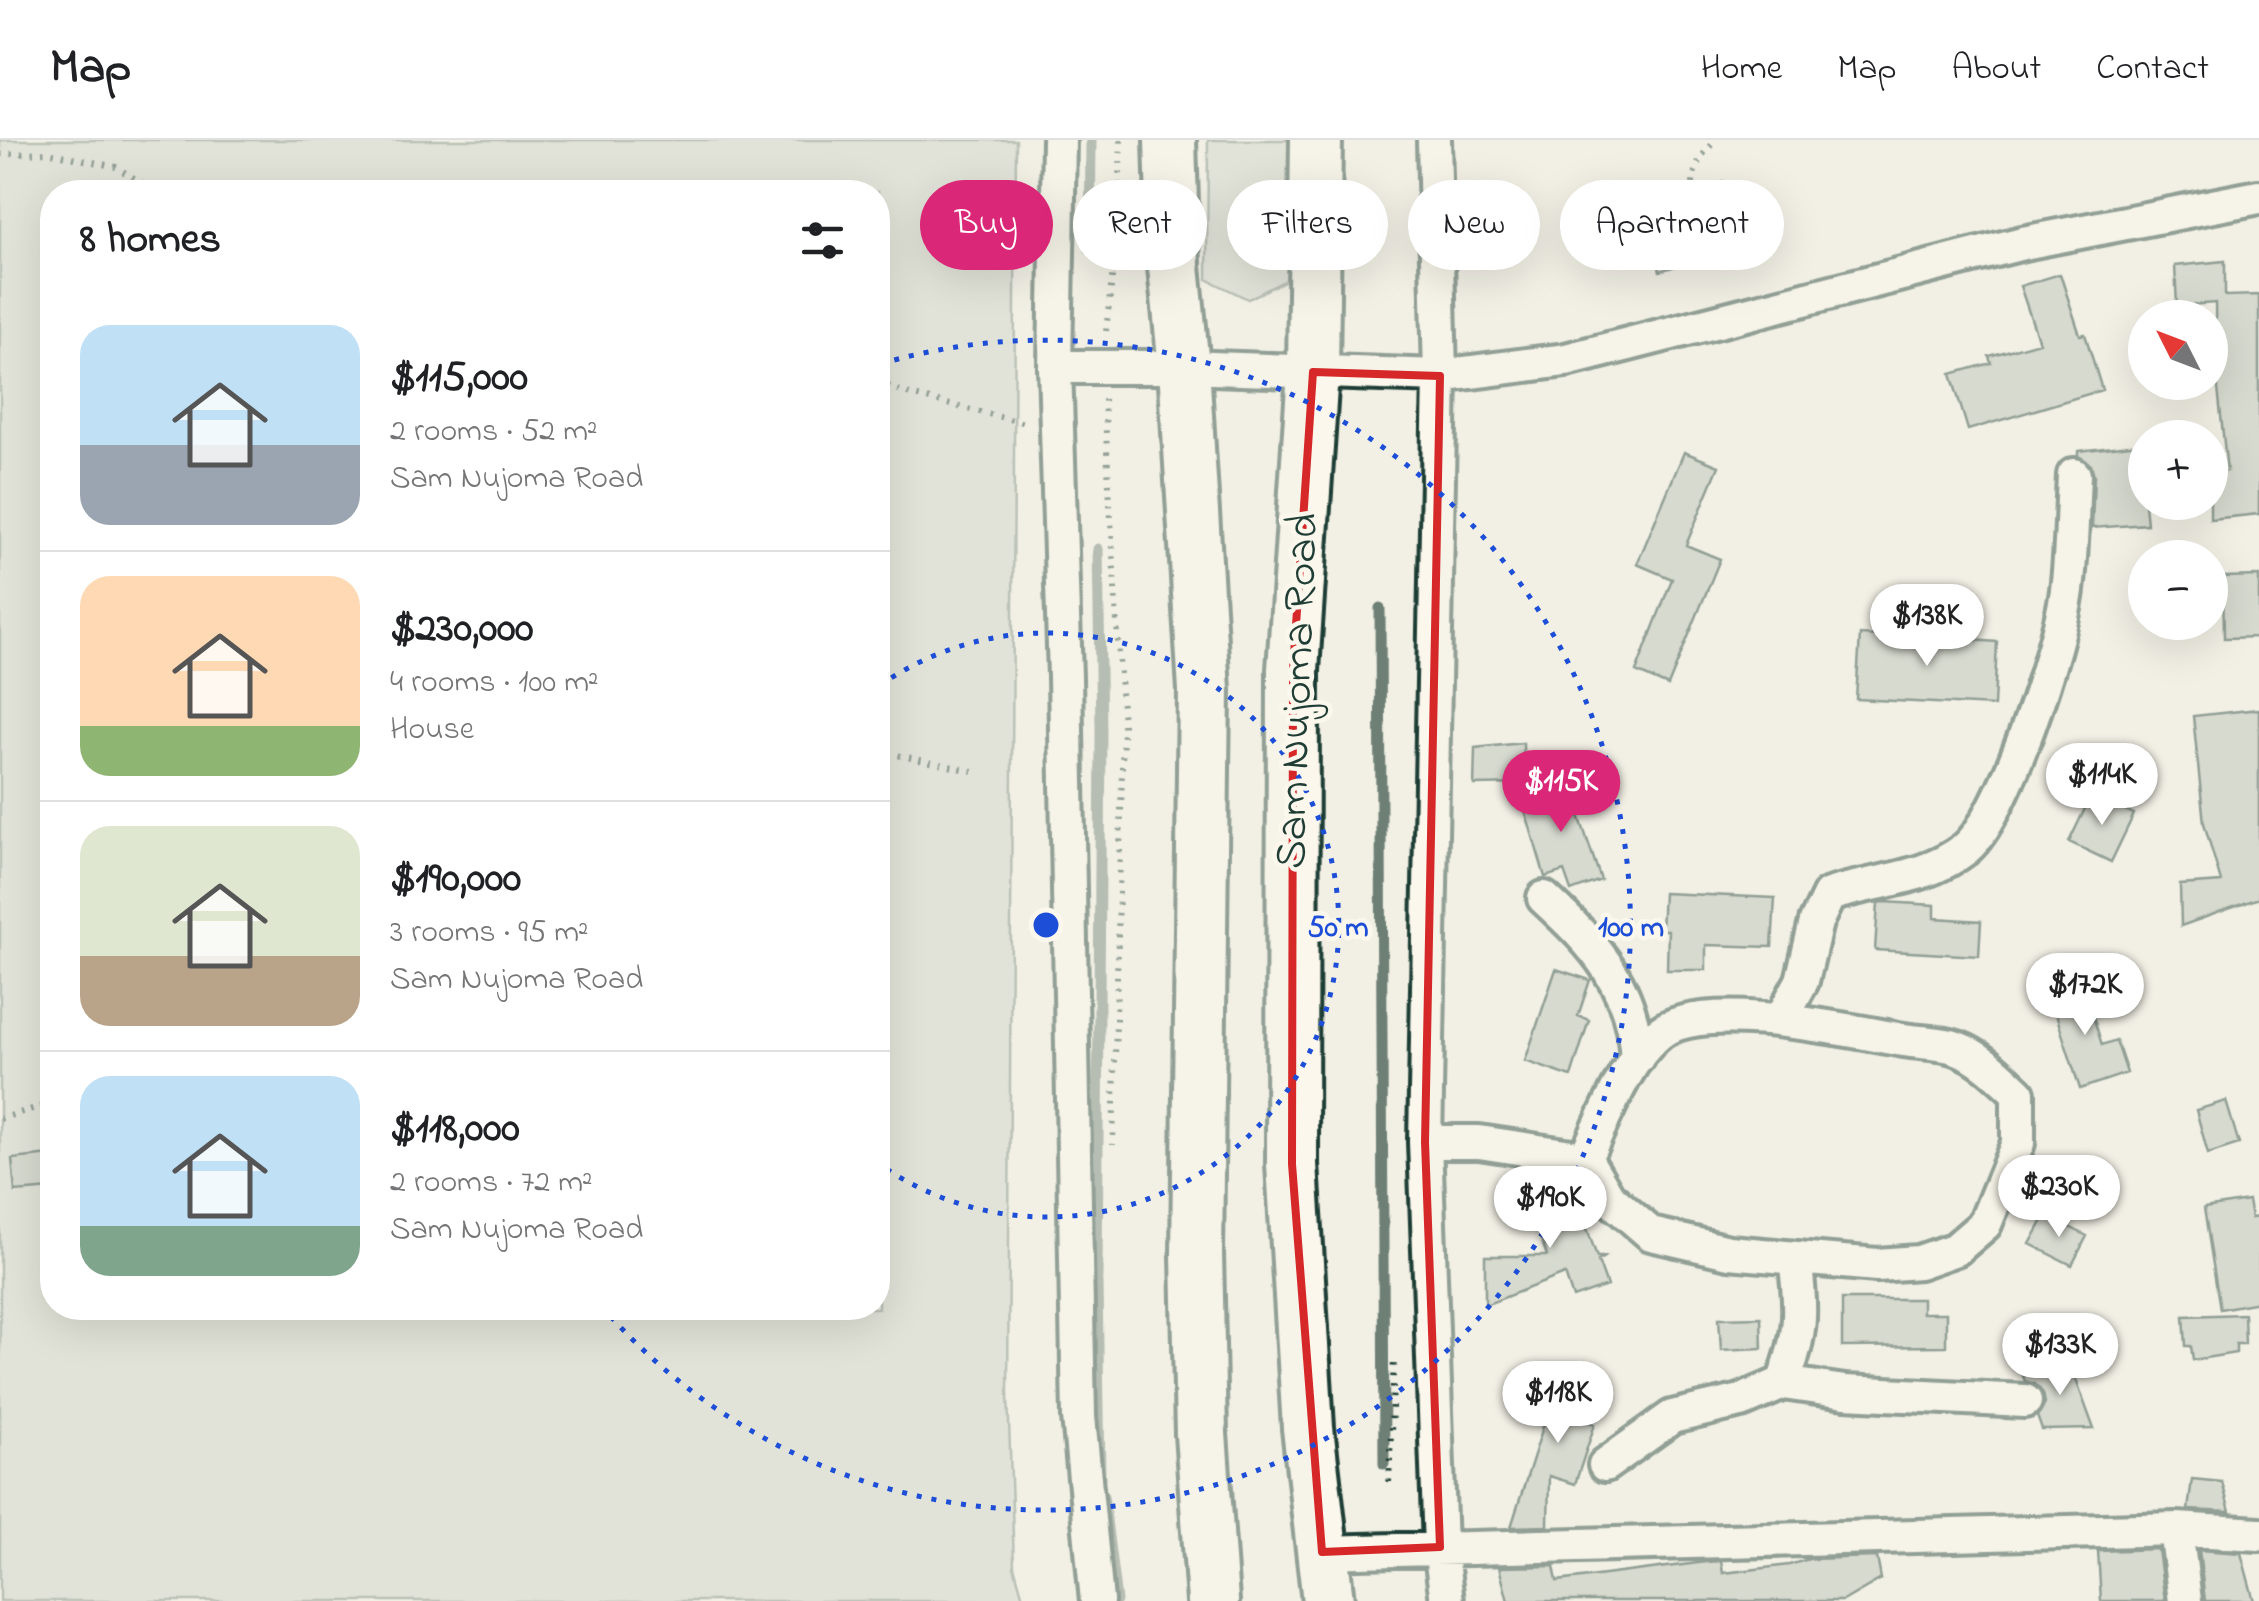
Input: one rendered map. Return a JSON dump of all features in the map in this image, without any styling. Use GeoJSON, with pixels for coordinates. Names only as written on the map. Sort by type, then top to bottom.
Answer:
{"type":"FeatureCollection","features":[{"type":"Feature","properties":{"kind":"main road","name":"Sam Nujoma Road"},"geometry":{"type":"LineString","coordinates":[[1170,140],[1174,268],[1204,690],[1197,1254],[1201,1434],[1212,1601]]}},
{"type":"Feature","properties":{"kind":"main road","name":"Sam Nujoma Road"},"geometry":{"type":"LineString","coordinates":[[1316,140],[1312,372],[1294,670],[1292,1164],[1308,1428],[1328,1601]]}},
{"type":"Feature","properties":{"kind":"street"},"geometry":{"type":"LineString","coordinates":[[1059,140],[1054,366],[1079,1417],[1097,1601]]}},
{"type":"Feature","properties":{"kind":"street"},"geometry":{"type":"LineString","coordinates":[[1434,140],[1440,376],[1425,1142],[1440,1547],[1448,1601]]}},
{"type":"Feature","properties":{"kind":"street"},"geometry":{"type":"LineString","coordinates":[[1054,366],[1440,376],[1566,360],[2023,243],[2259,196]]}},
{"type":"Feature","properties":{"kind":"street"},"geometry":{"type":"LineString","coordinates":[[1780,1018],[1802,981],[1816,922],[1830,895],[1856,886],[1906,878],[1936,866],[1968,847],[1996,808],[2056,648],[2067,590],[2074,476]]}},
{"type":"Feature","properties":{"kind":"street"},"geometry":{"type":"LineString","coordinates":[[1544,898],[1582,932],[1624,992],[1634,1027],[1636,1058]]}},
{"type":"Feature","properties":{"kind":"street"},"geometry":{"type":"LineString","coordinates":[[1780,1018],[1957,1048],[1994,1070],[2018,1093],[2018,1142],[1986,1224],[1956,1249],[1919,1262],[1877,1265],[1729,1252],[1651,1234],[1608,1196],[1585,1158],[1636,1058],[1659,1033],[1677,1024],[1780,1018]]}},
{"type":"Feature","properties":{"kind":"street"},"geometry":{"type":"LineString","coordinates":[[1425,1142],[1480,1142],[1585,1158]]}},
{"type":"Feature","properties":{"kind":"street"},"geometry":{"type":"LineString","coordinates":[[1783,1383],[1796,1350],[1802,1310],[1796,1258]]}},
{"type":"Feature","properties":{"kind":"street"},"geometry":{"type":"LineString","coordinates":[[1606,1465],[1672,1416],[1741,1400],[1783,1383],[1864,1394],[2025,1401]]}},
{"type":"Feature","properties":{"kind":"street"},"geometry":{"type":"LineString","coordinates":[[1322,1552],[2176,1529],[2259,1534]]}},
{"type":"Feature","properties":{"kind":"street"},"geometry":{"type":"LineString","coordinates":[[2176,1529],[2186,1601]]}},
{"type":"Feature","properties":{"kind":"path"},"geometry":{"type":"LineString","coordinates":[[1113,1151],[1124,726],[1102,366],[1118,224],[1121,140]]}},
{"type":"Feature","properties":{"kind":"path"},"geometry":{"type":"LineString","coordinates":[[1693,180],[1693,170],[1717,140]]}},
{"type":"Feature","properties":{"kind":"path"},"geometry":{"type":"LineString","coordinates":[[0,154],[48,152],[116,166],[139,180]]}},
{"type":"Feature","properties":{"kind":"path"},"geometry":{"type":"LineString","coordinates":[[890,387],[1057,430]]}},
{"type":"Feature","properties":{"kind":"path"},"geometry":{"type":"LineString","coordinates":[[890,753],[977,772]]}},
{"type":"Feature","properties":{"kind":"path"},"geometry":{"type":"LineString","coordinates":[[0,1119],[40,1106]]}},
{"type":"Feature","properties":{"kind":"highlighted area"},"geometry":{"type":"Polygon","coordinates":[[[1313,372],[1440,376],[1425,1142],[1440,1547],[1322,1552],[1292,1164],[1293,670],[1313,372]]]}},
{"type":"Feature","properties":{"kind":"shaded area"},"geometry":{"type":"Polygon","coordinates":[[[0,140],[1016,140],[1016,180],[920,180],[920,270],[1015,270],[1008,1393],[1014,1566],[1024,1601],[0,1601],[0,140]]]}},
{"type":"Feature","properties":{"kind":"shaded area"},"geometry":{"type":"Polygon","coordinates":[[[1208,140],[1291,140],[1291,180],[1227,180],[1227,270],[1290,270],[1290,278],[1248,299],[1207,279],[1208,140]]]}},
{"type":"Feature","properties":{"kind":"building"},"geometry":{"type":"Polygon","coordinates":[[[2225,261],[2225,296],[2259,295],[2259,514],[2228,517],[2228,420],[2221,420],[2219,400],[2228,400],[2228,300],[2177,300],[2175,266],[2225,261]]]}},
{"type":"Feature","properties":{"kind":"building"},"geometry":{"type":"Polygon","coordinates":[[[2060,274],[2080,335],[2085,334],[2102,390],[1968,430],[1951,374],[1991,363],[1989,356],[2039,342],[2020,286],[2060,274]]]}},
{"type":"Feature","properties":{"kind":"building"},"geometry":{"type":"Polygon","coordinates":[[[2128,445],[2128,520],[2147,520],[2147,524],[2092,528],[2094,475],[2091,465],[2078,456],[2078,451],[2128,445]]]}},
{"type":"Feature","properties":{"kind":"building"},"geometry":{"type":"Polygon","coordinates":[[[1684,452],[1719,466],[1686,545],[1720,559],[1668,686],[1636,672],[1672,579],[1637,564],[1684,452]]]}},
{"type":"Feature","properties":{"kind":"building"},"geometry":{"type":"Polygon","coordinates":[[[2259,576],[2259,637],[2228,638],[2228,577],[2259,576]]]}},
{"type":"Feature","properties":{"kind":"building"},"geometry":{"type":"Polygon","coordinates":[[[1898,630],[1960,634],[1959,639],[1997,642],[1994,706],[1856,699],[1860,635],[1897,637],[1898,630]]]}},
{"type":"Feature","properties":{"kind":"building"},"geometry":{"type":"Polygon","coordinates":[[[2259,709],[2259,898],[2181,926],[2180,885],[2221,882],[2204,823],[2193,716],[2259,709]]]}},
{"type":"Feature","properties":{"kind":"building"},"geometry":{"type":"Polygon","coordinates":[[[1523,743],[1524,784],[1474,785],[1475,748],[1523,743]]]}},
{"type":"Feature","properties":{"kind":"building"},"geometry":{"type":"Polygon","coordinates":[[[1567,780],[1601,880],[1571,891],[1564,871],[1545,877],[1521,797],[1567,780]]]}},
{"type":"Feature","properties":{"kind":"building"},"geometry":{"type":"Polygon","coordinates":[[[2092,794],[2134,814],[2111,862],[2069,842],[2092,794]]]}},
{"type":"Feature","properties":{"kind":"building"},"geometry":{"type":"Polygon","coordinates":[[[1663,893],[1775,898],[1772,947],[1706,945],[1706,970],[1667,970],[1668,930],[1661,930],[1663,893]]]}},
{"type":"Feature","properties":{"kind":"building"},"geometry":{"type":"Polygon","coordinates":[[[1878,903],[1935,905],[1935,918],[1981,921],[1979,956],[1875,950],[1878,903]]]}},
{"type":"Feature","properties":{"kind":"building"},"geometry":{"type":"Polygon","coordinates":[[[1556,969],[1590,980],[1578,1016],[1589,1020],[1571,1077],[1525,1061],[1556,969]]]}},
{"type":"Feature","properties":{"kind":"building"},"geometry":{"type":"Polygon","coordinates":[[[2082,982],[2102,1045],[2116,1040],[2127,1073],[2080,1089],[2049,993],[2082,982]]]}},
{"type":"Feature","properties":{"kind":"building"},"geometry":{"type":"Polygon","coordinates":[[[2226,1101],[2239,1144],[2208,1154],[2196,1110],[2226,1101]]]}},
{"type":"Feature","properties":{"kind":"building"},"geometry":{"type":"Polygon","coordinates":[[[40,1156],[40,1190],[15,1192],[12,1159],[40,1156]]]}},
{"type":"Feature","properties":{"kind":"building"},"geometry":{"type":"Polygon","coordinates":[[[1571,1183],[1597,1257],[1604,1257],[1598,1261],[1607,1286],[1573,1298],[1565,1274],[1485,1305],[1485,1256],[1547,1256],[1527,1199],[1571,1183]]]}},
{"type":"Feature","properties":{"kind":"building"},"geometry":{"type":"Polygon","coordinates":[[[2248,1201],[2251,1218],[2259,1217],[2259,1302],[2220,1309],[2204,1208],[2248,1201]]]}},
{"type":"Feature","properties":{"kind":"building"},"geometry":{"type":"Polygon","coordinates":[[[2046,1215],[2087,1236],[2072,1265],[2030,1244],[2046,1215]]]}},
{"type":"Feature","properties":{"kind":"building"},"geometry":{"type":"Polygon","coordinates":[[[1842,1299],[1922,1299],[1922,1313],[1946,1313],[1946,1346],[1842,1347],[1842,1299]]]}},
{"type":"Feature","properties":{"kind":"building"},"geometry":{"type":"Polygon","coordinates":[[[2244,1314],[2245,1344],[2236,1344],[2236,1353],[2193,1360],[2191,1346],[2186,1346],[2184,1316],[2244,1314]]]}},
{"type":"Feature","properties":{"kind":"building"},"geometry":{"type":"Polygon","coordinates":[[[1761,1317],[1762,1348],[1721,1350],[1719,1318],[1761,1317]]]}},
{"type":"Feature","properties":{"kind":"building"},"geometry":{"type":"Polygon","coordinates":[[[2068,1358],[2094,1429],[2042,1430],[2037,1416],[2045,1403],[2043,1393],[2035,1384],[2025,1381],[2022,1374],[2068,1358]]]}},
{"type":"Feature","properties":{"kind":"building"},"geometry":{"type":"Polygon","coordinates":[[[1563,1364],[1597,1375],[1582,1420],[1595,1424],[1575,1484],[1549,1476],[1548,1526],[1511,1527],[1563,1364]]]}},
{"type":"Feature","properties":{"kind":"building"},"geometry":{"type":"Polygon","coordinates":[[[2192,1479],[2222,1482],[2230,1512],[2188,1510],[2192,1479]]]}},
{"type":"Feature","properties":{"kind":"building"},"geometry":{"type":"Polygon","coordinates":[[[2158,1549],[2165,1601],[2101,1601],[2098,1551],[2158,1549]]]}},
{"type":"Feature","properties":{"kind":"building"},"geometry":{"type":"Polygon","coordinates":[[[2199,1550],[2241,1553],[2254,1601],[2205,1601],[2199,1550]]]}},
{"type":"Feature","properties":{"kind":"building"},"geometry":{"type":"Polygon","coordinates":[[[1877,1557],[1881,1579],[1843,1601],[1508,1601],[1499,1567],[1554,1566],[1557,1581],[1706,1562],[1721,1561],[1723,1573],[1809,1559],[1877,1557]]]}},
{"type":"Feature","properties":{"kind":"waterway"},"geometry":{"type":"LineString","coordinates":[[1091,140],[1091,180]]}},
{"type":"Feature","properties":{"kind":"waterway"},"geometry":{"type":"LineString","coordinates":[[1098,549],[1100,1478]]}},
{"type":"Feature","properties":{"kind":"waterway"},"geometry":{"type":"LineString","coordinates":[[1380,608],[1384,1464]]}},
{"type":"Feature","properties":{"kind":"waterway"},"geometry":{"type":"LineString","coordinates":[[1103,1496],[1116,1601]]}}]}
